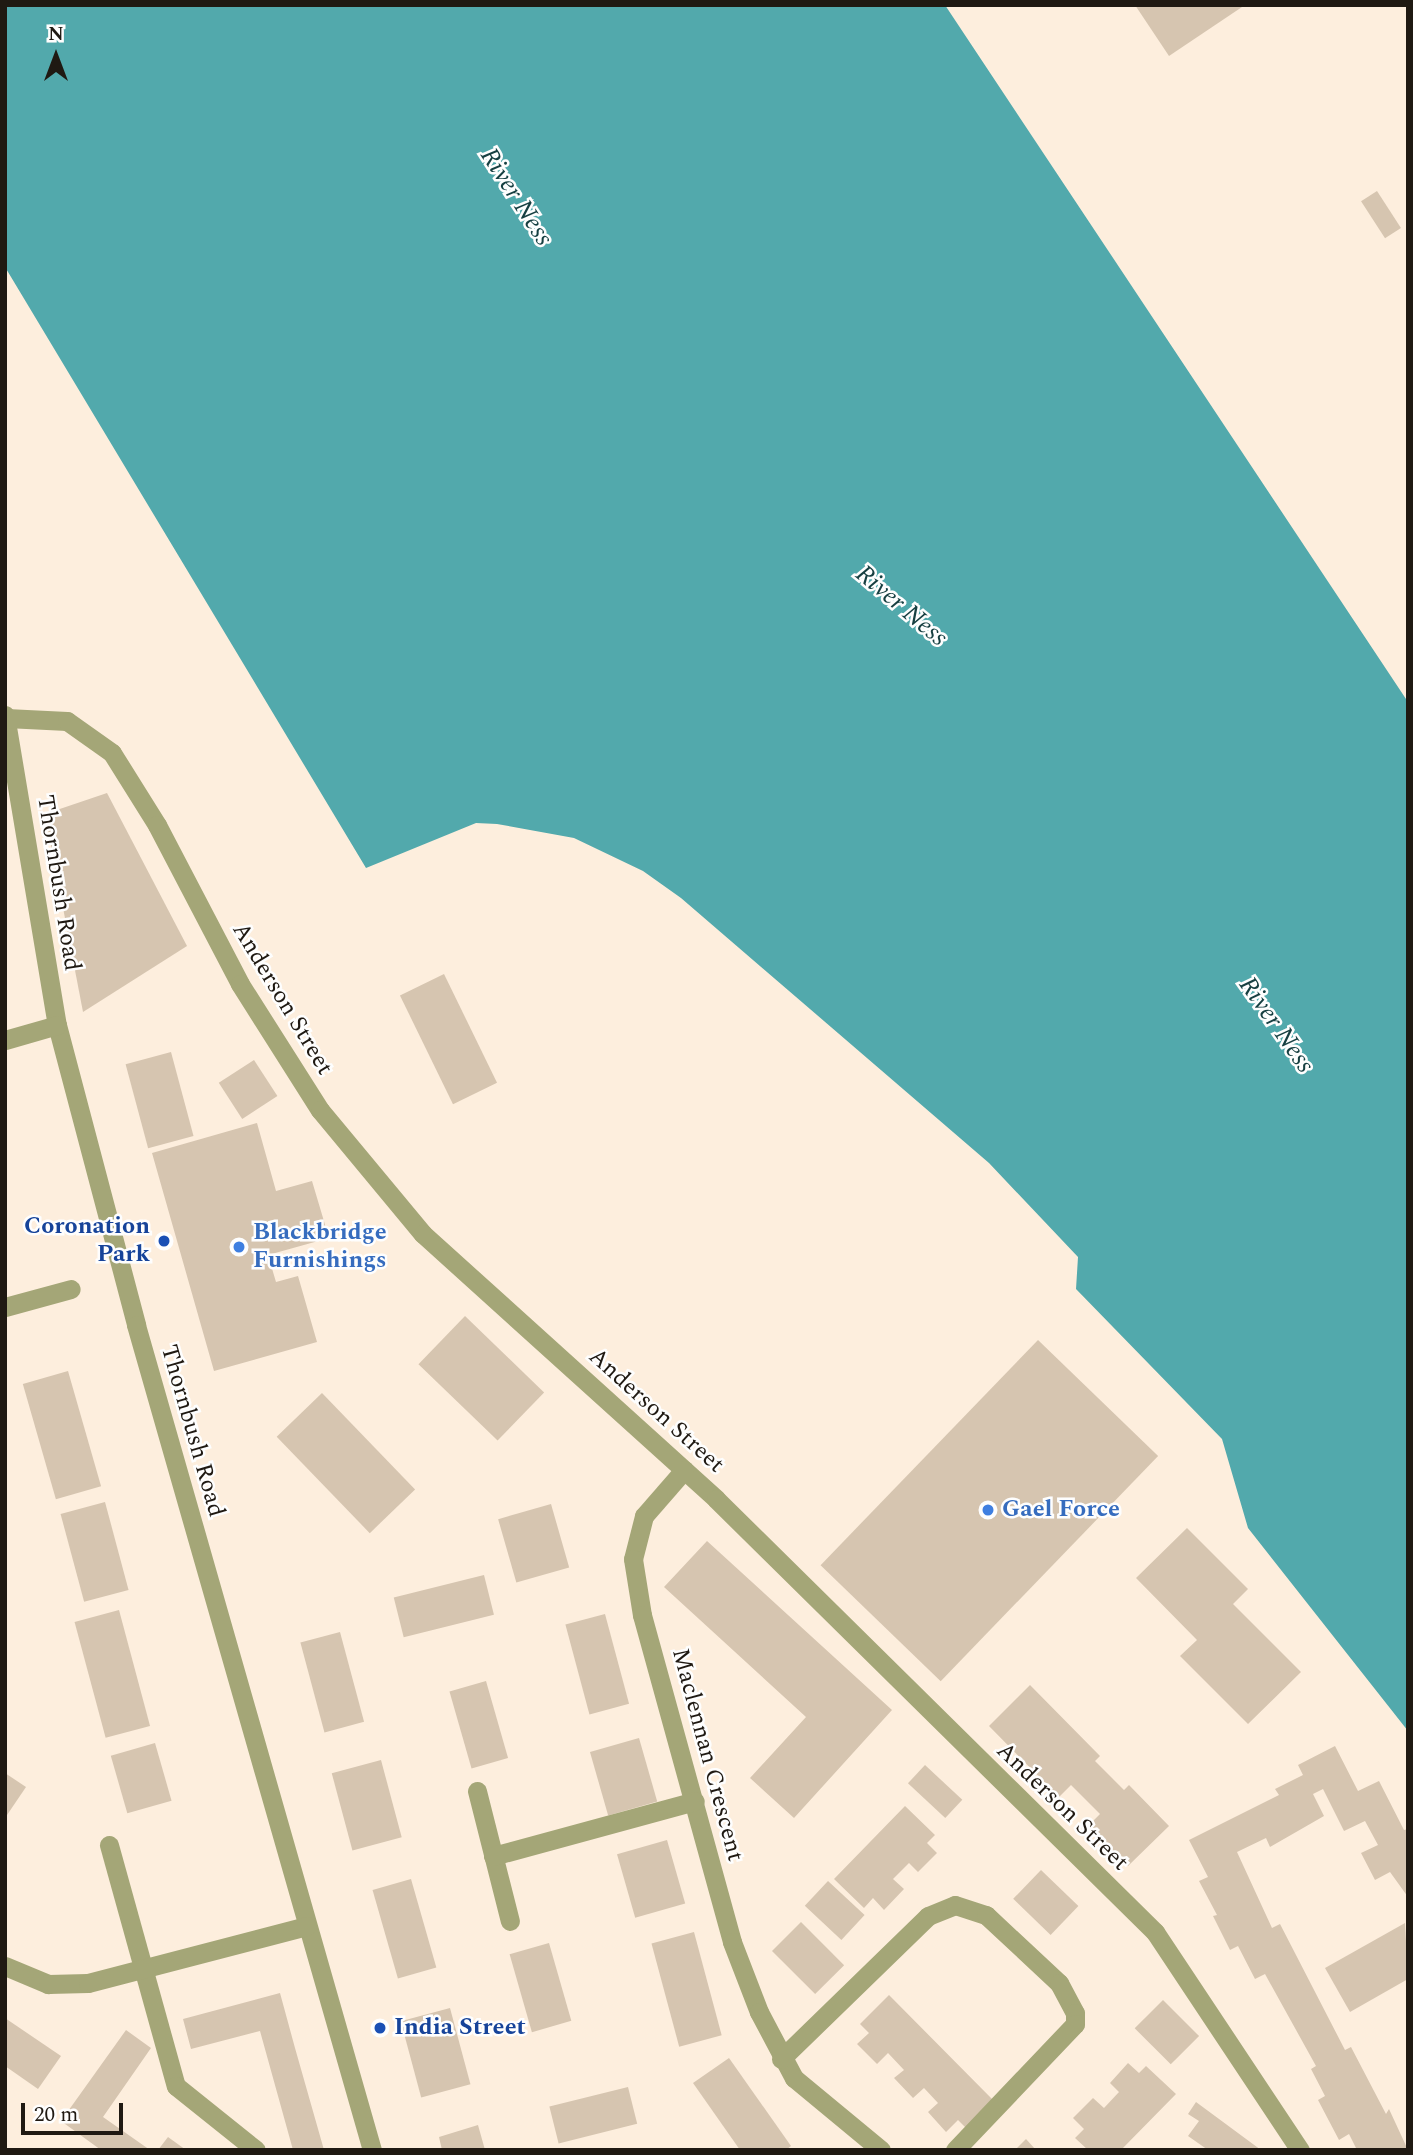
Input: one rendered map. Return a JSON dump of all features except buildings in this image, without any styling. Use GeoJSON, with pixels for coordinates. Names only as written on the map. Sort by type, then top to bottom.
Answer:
{"type":"FeatureCollection","features":[{"type":"Feature","properties":{"kind":"street","name":"Thornbush Road"},"geometry":{"type":"LineString","coordinates":[[5,717],[57,1025],[136,1325],[372,2150]]}},
{"type":"Feature","properties":{"kind":"street","name":"Anderson Street"},"geometry":{"type":"LineString","coordinates":[[5,717],[67,721],[112,753],[157,825],[240,984],[320,1110],[423,1234],[684,1470],[1155,1932],[1300,2150]]}},
{"type":"Feature","properties":{"kind":"street"},"geometry":{"type":"LineString","coordinates":[[5,1040],[57,1025]]}},
{"type":"Feature","properties":{"kind":"street"},"geometry":{"type":"LineString","coordinates":[[5,1307],[71,1289]]}},
{"type":"Feature","properties":{"kind":"street","name":"Maclennan Crescent"},"geometry":{"type":"LineString","coordinates":[[684,1470],[644,1516],[633,1559],[642,1615],[732,1942],[781,2059],[814,2096],[881,2150]]}},
{"type":"Feature","properties":{"kind":"street"},"geometry":{"type":"LineString","coordinates":[[477,1791],[510,1922]]}},
{"type":"Feature","properties":{"kind":"street"},"geometry":{"type":"LineString","coordinates":[[493,1856],[695,1801]]}},
{"type":"Feature","properties":{"kind":"street"},"geometry":{"type":"LineString","coordinates":[[109,1845],[176,2086],[256,2150]]}},
{"type":"Feature","properties":{"kind":"street"},"geometry":{"type":"LineString","coordinates":[[781,2059],[929,1916],[955,1905],[986,1915],[1059,1983],[1075,2013],[1075,2024],[955,2150]]}},
{"type":"Feature","properties":{"kind":"street"},"geometry":{"type":"LineString","coordinates":[[5,1966],[48,1984],[88,1983],[307,1927]]}},
{"type":"Feature","properties":{"kind":"water","name":"River Ness"},"geometry":{"type":"Polygon","coordinates":[[[5,5],[945,5],[1408,702],[1408,1731],[1248,1528],[1222,1439],[1076,1289],[1078,1257],[989,1163],[681,898],[643,871],[574,838],[497,824],[476,823],[366,868],[5,267],[5,5]]]}},
{"type":"Feature","properties":{"kind":"place","name":"Coronation Park"},"geometry":{"type":"Point","coordinates":[164,1241]}},
{"type":"Feature","properties":{"kind":"place","name":"Blackbridge Furnishings"},"geometry":{"type":"Point","coordinates":[239,1247]}},
{"type":"Feature","properties":{"kind":"place","name":"Gael Force"},"geometry":{"type":"Point","coordinates":[988,1510]}},
{"type":"Feature","properties":{"kind":"place","name":"India Street"},"geometry":{"type":"Point","coordinates":[380,2028]}}]}
